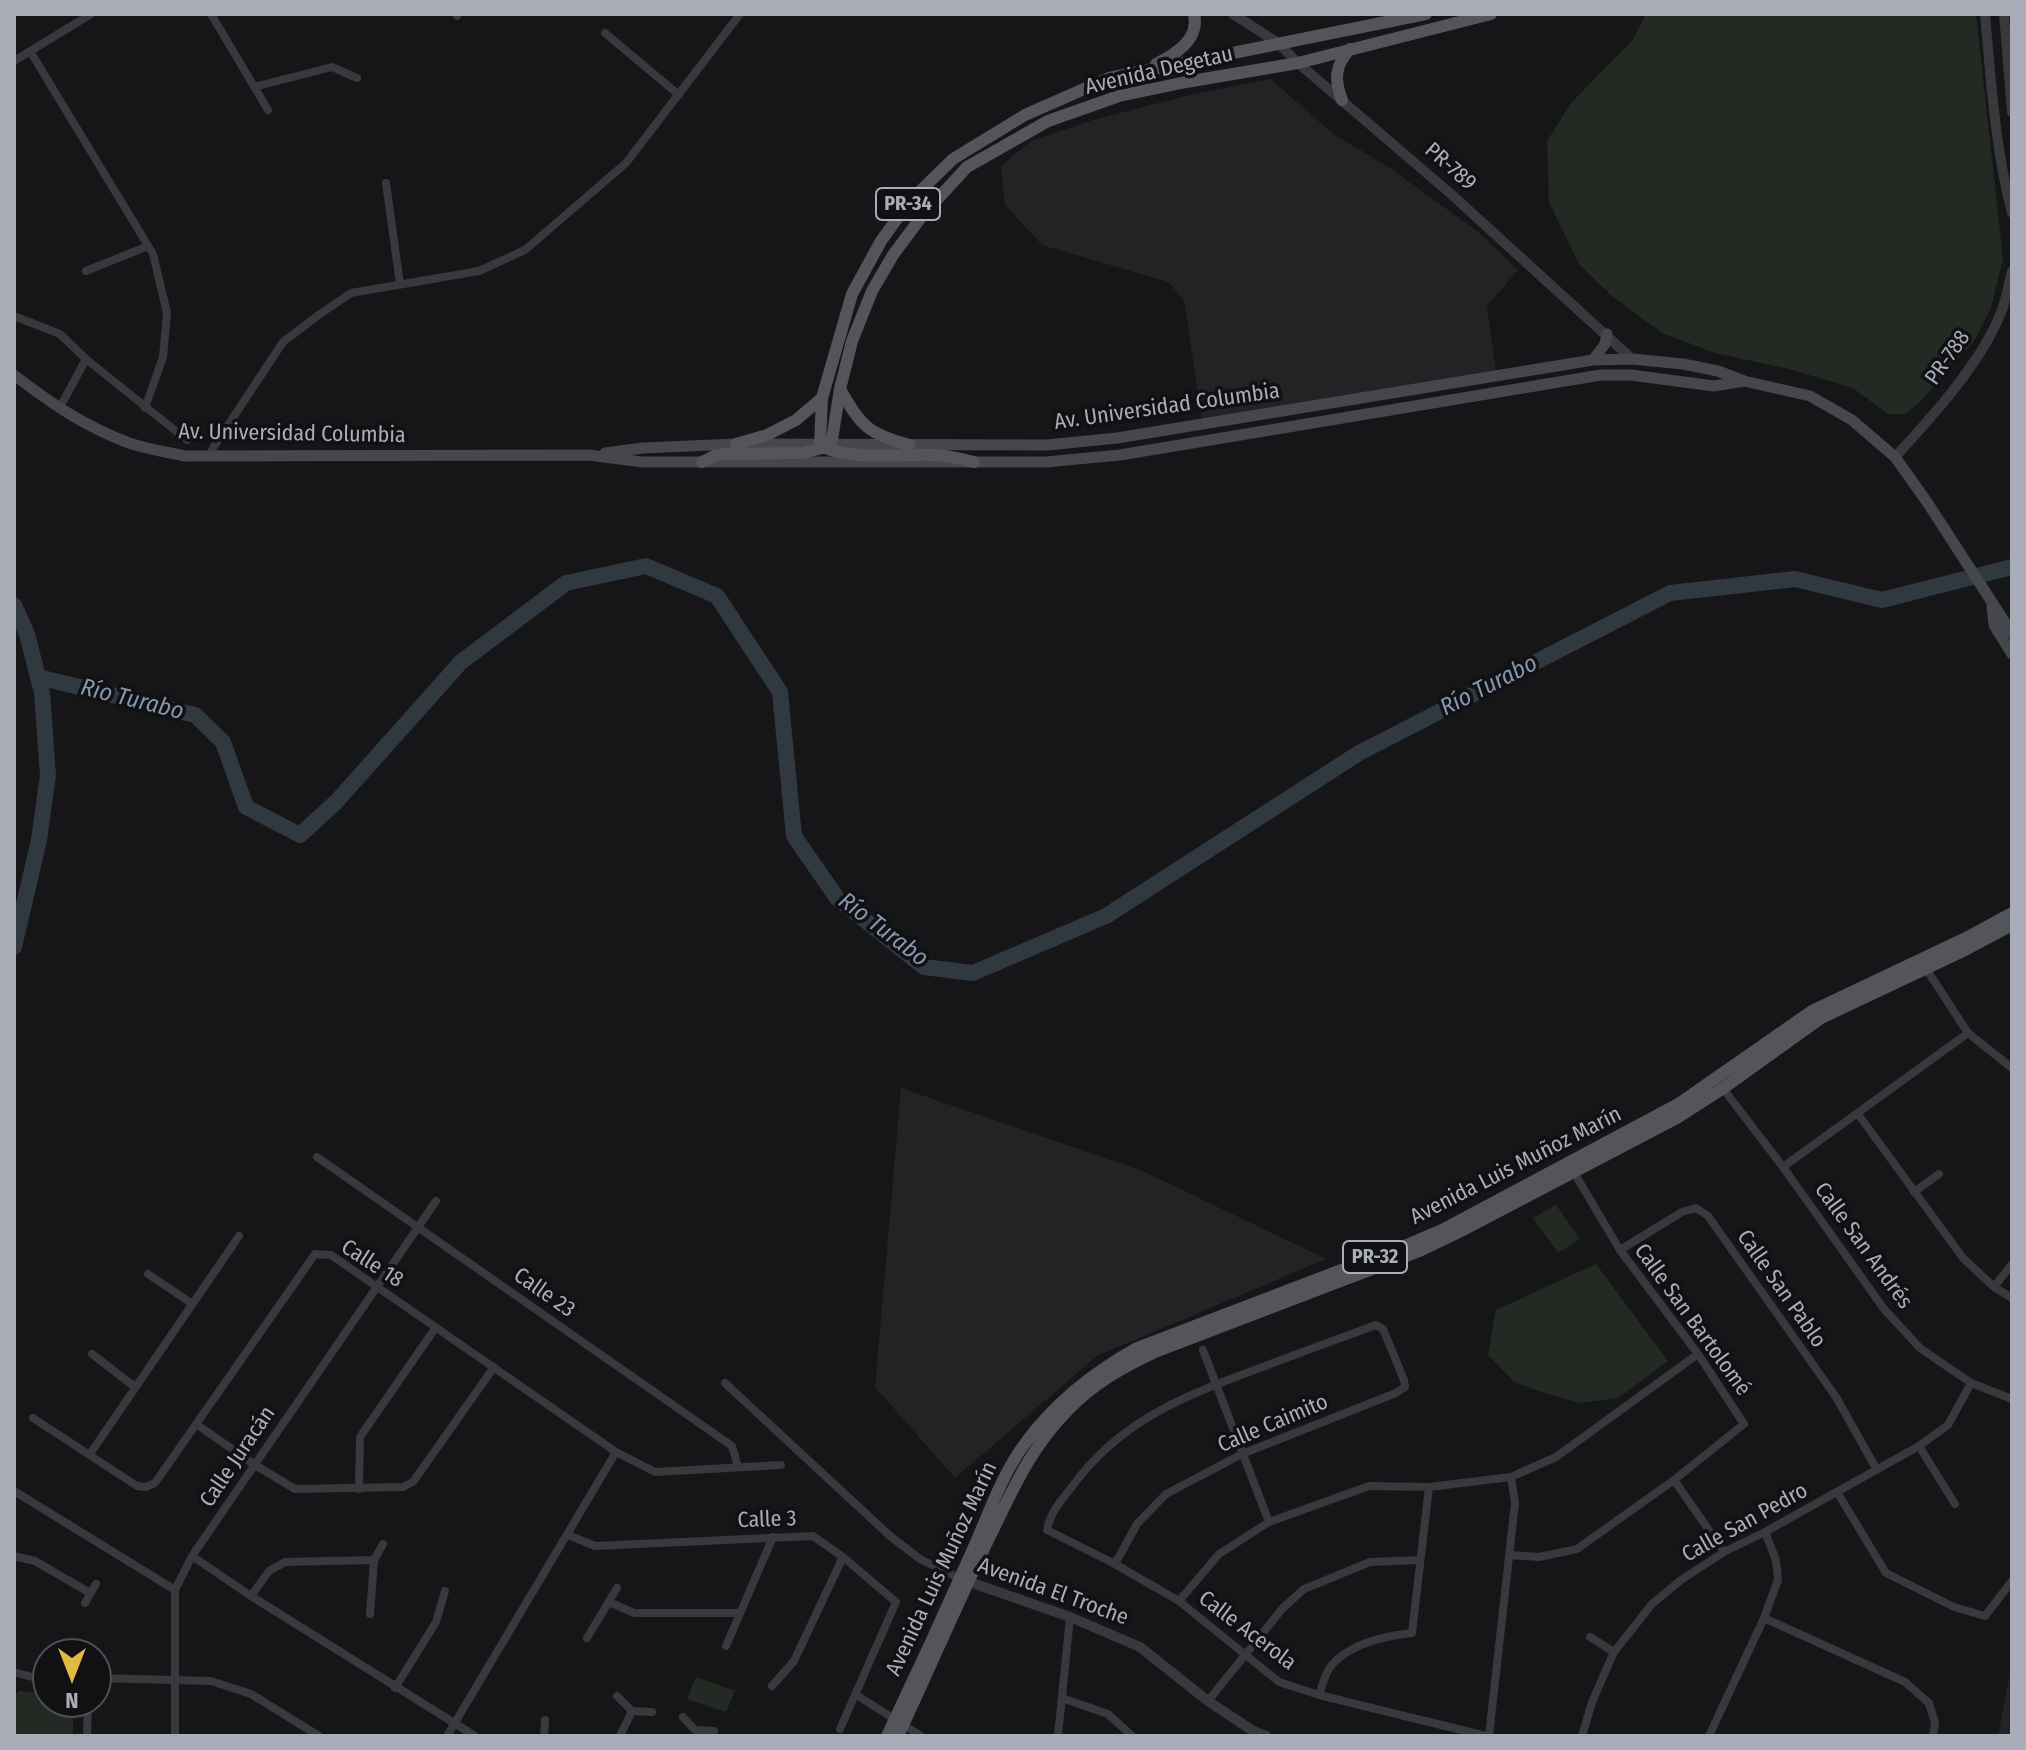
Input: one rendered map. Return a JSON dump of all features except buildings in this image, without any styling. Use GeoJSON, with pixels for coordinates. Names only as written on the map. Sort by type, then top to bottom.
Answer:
{"type":"FeatureCollection","features":[{"type":"Feature","properties":{"kind":"main road"},"geometry":{"type":"LineString","coordinates":[[1131,74],[1173,56],[1183,47],[1196,27],[1194,14]]}},
{"type":"Feature","properties":{"kind":"main road","name":"Avenida Degetau"},"geometry":{"type":"LineString","coordinates":[[826,446],[822,398],[852,294],[881,241],[909,202],[953,159],[1025,115],[1109,78],[1426,14]]}},
{"type":"Feature","properties":{"kind":"main road","name":"Avenida Degetau"},"geometry":{"type":"LineString","coordinates":[[826,446],[852,341],[872,291],[893,255],[922,216],[967,167],[1048,121],[1119,96],[1298,63],[1491,14]]}},
{"type":"Feature","properties":{"kind":"main road"},"geometry":{"type":"LineString","coordinates":[[1342,100],[1336,73],[1338,64],[1350,48]]}},
{"type":"Feature","properties":{"kind":"main road"},"geometry":{"type":"LineString","coordinates":[[1593,360],[1605,344],[1607,334]]}},
{"type":"Feature","properties":{"kind":"main road"},"geometry":{"type":"LineString","coordinates":[[1509,390],[1522,383],[1614,368],[1632,359],[1647,369],[1677,375],[1694,383]]}},
{"type":"Feature","properties":{"kind":"main road","name":"Av. Universidad Columbia"},"geometry":{"type":"LineString","coordinates":[[14,375],[59,409],[97,430],[133,444],[185,456],[589,455],[643,448],[736,444],[1047,445],[1103,440],[1593,360],[1632,359],[1683,364],[1810,396],[1852,420],[1895,457],[2012,633]]}},
{"type":"Feature","properties":{"kind":"main road","name":"Av. Universidad Columbia"},"geometry":{"type":"LineString","coordinates":[[589,455],[642,462],[1046,462],[1120,455],[1601,375],[1631,375],[1714,386],[1744,381]]}},
{"type":"Feature","properties":{"kind":"main road"},"geometry":{"type":"LineString","coordinates":[[840,389],[862,424],[885,439],[910,445]]}},
{"type":"Feature","properties":{"kind":"main road"},"geometry":{"type":"LineString","coordinates":[[1376,395],[1379,412]]}},
{"type":"Feature","properties":{"kind":"main road"},"geometry":{"type":"LineString","coordinates":[[736,444],[767,435],[796,420],[822,398]]}},
{"type":"Feature","properties":{"kind":"main road"},"geometry":{"type":"LineString","coordinates":[[702,462],[726,454],[806,453],[826,446],[853,454],[948,456],[974,462]]}},
{"type":"Feature","properties":{"kind":"main road","name":"Av. Universidad Columbia"},"geometry":{"type":"LineString","coordinates":[[1992,603],[1994,625],[2012,654]]}},
{"type":"Feature","properties":{"kind":"main road","name":"Avenida Luis Muñoz Marín"},"geometry":{"type":"LineString","coordinates":[[887,1736],[899,1727],[963,1580],[1025,1464],[1068,1409],[1128,1359],[1197,1335],[1288,1295],[1391,1256],[1417,1252],[1571,1168],[1677,1118],[1719,1084],[1821,1018],[2012,913]]}},
{"type":"Feature","properties":{"kind":"main road","name":"Avenida Luis Muñoz Marín"},"geometry":{"type":"LineString","coordinates":[[1923,964],[2012,925]]}},
{"type":"Feature","properties":{"kind":"street"},"geometry":{"type":"LineString","coordinates":[[14,61],[91,14]]}},
{"type":"Feature","properties":{"kind":"street"},"geometry":{"type":"LineString","coordinates":[[211,14],[268,110]]}},
{"type":"Feature","properties":{"kind":"street"},"geometry":{"type":"LineString","coordinates":[[210,456],[283,342],[351,293],[479,271],[525,250],[626,163],[740,14]]}},
{"type":"Feature","properties":{"kind":"street","name":"PR-789"},"geometry":{"type":"LineString","coordinates":[[1233,14],[1278,43],[1451,194],[1632,359]]}},
{"type":"Feature","properties":{"kind":"street"},"geometry":{"type":"LineString","coordinates":[[1985,14],[1997,141],[2012,213]]}},
{"type":"Feature","properties":{"kind":"street"},"geometry":{"type":"LineString","coordinates":[[2004,14],[2012,112]]}},
{"type":"Feature","properties":{"kind":"street"},"geometry":{"type":"LineString","coordinates":[[605,33],[679,95]]}},
{"type":"Feature","properties":{"kind":"street"},"geometry":{"type":"LineString","coordinates":[[30,51],[153,254],[167,313],[163,357],[145,408]]}},
{"type":"Feature","properties":{"kind":"street"},"geometry":{"type":"LineString","coordinates":[[254,87],[332,67],[357,78]]}},
{"type":"Feature","properties":{"kind":"street"},"geometry":{"type":"LineString","coordinates":[[386,183],[400,284]]}},
{"type":"Feature","properties":{"kind":"street"},"geometry":{"type":"LineString","coordinates":[[86,271],[148,246]]}},
{"type":"Feature","properties":{"kind":"street","name":"PR-788"},"geometry":{"type":"LineString","coordinates":[[1895,457],[1976,357],[2002,308],[2012,271]]}},
{"type":"Feature","properties":{"kind":"street"},"geometry":{"type":"LineString","coordinates":[[14,316],[60,334],[86,359],[187,440]]}},
{"type":"Feature","properties":{"kind":"street"},"geometry":{"type":"LineString","coordinates":[[59,409],[86,359]]}},
{"type":"Feature","properties":{"kind":"street"},"geometry":{"type":"LineString","coordinates":[[1923,964],[1968,1033],[2012,1068]]}},
{"type":"Feature","properties":{"kind":"street"},"geometry":{"type":"LineString","coordinates":[[1783,1167],[1968,1033]]}},
{"type":"Feature","properties":{"kind":"street","name":"Calle San Andrés"},"geometry":{"type":"LineString","coordinates":[[1719,1084],[1783,1167],[1884,1309],[1920,1348],[1971,1383],[2012,1399]]}},
{"type":"Feature","properties":{"kind":"street"},"geometry":{"type":"LineString","coordinates":[[1858,1114],[1963,1258],[1994,1287],[2012,1298]]}},
{"type":"Feature","properties":{"kind":"street","name":"Calle 23"},"geometry":{"type":"LineString","coordinates":[[317,1157],[732,1446],[738,1467]]}},
{"type":"Feature","properties":{"kind":"street","name":"Calle San Bartolomé"},"geometry":{"type":"LineString","coordinates":[[1509,1555],[1539,1557],[1577,1549],[1674,1480],[1744,1424],[1698,1354],[1620,1250],[1571,1168]]}},
{"type":"Feature","properties":{"kind":"street"},"geometry":{"type":"LineString","coordinates":[[1914,1192],[1939,1174]]}},
{"type":"Feature","properties":{"kind":"street","name":"Calle Juracán"},"geometry":{"type":"LineString","coordinates":[[175,1736],[175,1590],[192,1556],[436,1201]]}},
{"type":"Feature","properties":{"kind":"street","name":"Calle San Pablo"},"geometry":{"type":"LineString","coordinates":[[1620,1250],[1682,1212],[1696,1208],[1708,1216],[1836,1397],[1877,1470]]}},
{"type":"Feature","properties":{"kind":"street"},"geometry":{"type":"LineString","coordinates":[[90,1454],[239,1236]]}},
{"type":"Feature","properties":{"kind":"street","name":"Calle 18"},"geometry":{"type":"LineString","coordinates":[[33,1418],[137,1486],[146,1487],[155,1483],[315,1254],[331,1255],[616,1452],[655,1472],[781,1465]]}},
{"type":"Feature","properties":{"kind":"street"},"geometry":{"type":"LineString","coordinates":[[1994,1287],[2012,1264]]}},
{"type":"Feature","properties":{"kind":"street"},"geometry":{"type":"LineString","coordinates":[[148,1274],[191,1303]]}},
{"type":"Feature","properties":{"kind":"street","name":"Calle Caimito"},"geometry":{"type":"LineString","coordinates":[[1115,1564],[1137,1524],[1166,1494],[1242,1454],[1405,1387],[1383,1329],[1376,1325],[1216,1384]]}},
{"type":"Feature","properties":{"kind":"street"},"geometry":{"type":"LineString","coordinates":[[359,1489],[360,1437],[436,1327]]}},
{"type":"Feature","properties":{"kind":"street"},"geometry":{"type":"LineString","coordinates":[[1203,1350],[1269,1522]]}},
{"type":"Feature","properties":{"kind":"street"},"geometry":{"type":"LineString","coordinates":[[92,1354],[135,1387]]}},
{"type":"Feature","properties":{"kind":"street"},"geometry":{"type":"LineString","coordinates":[[1179,1601],[1219,1554],[1269,1522],[1369,1486],[1429,1487],[1511,1477],[1556,1457],[1698,1354]]}},
{"type":"Feature","properties":{"kind":"street"},"geometry":{"type":"LineString","coordinates":[[196,1424],[295,1489],[403,1487],[413,1482],[494,1367]]}},
{"type":"Feature","properties":{"kind":"street","name":"Avenida El Troche"},"geometry":{"type":"LineString","coordinates":[[725,1383],[890,1536],[920,1559],[963,1580],[1070,1617],[1140,1647],[1208,1701],[1253,1731],[1266,1736]]}},
{"type":"Feature","properties":{"kind":"street","name":"Calle San Pedro"},"geometry":{"type":"LineString","coordinates":[[1582,1736],[1592,1702],[1614,1652],[1652,1604],[1681,1580],[1724,1552],[1919,1446],[1948,1425],[1971,1383]]}},
{"type":"Feature","properties":{"kind":"street","name":"Calle Acerola"},"geometry":{"type":"LineString","coordinates":[[1216,1384],[1157,1411],[1121,1435],[1086,1466],[1050,1516],[1047,1530],[1179,1601],[1279,1682],[1319,1695],[1488,1736]]}},
{"type":"Feature","properties":{"kind":"street"},"geometry":{"type":"LineString","coordinates":[[1919,1446],[1955,1504]]}},
{"type":"Feature","properties":{"kind":"street"},"geometry":{"type":"LineString","coordinates":[[447,1736],[616,1452]]}},
{"type":"Feature","properties":{"kind":"street"},"geometry":{"type":"LineString","coordinates":[[1488,1736],[1515,1503],[1511,1477]]}},
{"type":"Feature","properties":{"kind":"street"},"geometry":{"type":"LineString","coordinates":[[1674,1480],[1724,1552]]}},
{"type":"Feature","properties":{"kind":"street"},"geometry":{"type":"LineString","coordinates":[[1319,1695],[1329,1668],[1345,1652],[1385,1636],[1412,1633],[1429,1487]]}},
{"type":"Feature","properties":{"kind":"street"},"geometry":{"type":"LineString","coordinates":[[14,1491],[175,1590]]}},
{"type":"Feature","properties":{"kind":"street"},"geometry":{"type":"LineString","coordinates":[[1837,1492],[1886,1573],[1954,1607],[1985,1616],[2012,1581]]}},
{"type":"Feature","properties":{"kind":"street"},"geometry":{"type":"LineString","coordinates":[[1709,1736],[1764,1618],[1778,1580],[1776,1560],[1765,1532]]}},
{"type":"Feature","properties":{"kind":"street","name":"Calle 3"},"geometry":{"type":"LineString","coordinates":[[568,1535],[595,1546],[813,1536],[896,1602],[855,1694]]}},
{"type":"Feature","properties":{"kind":"street"},"geometry":{"type":"LineString","coordinates":[[726,1646],[773,1537]]}},
{"type":"Feature","properties":{"kind":"street"},"geometry":{"type":"LineString","coordinates":[[370,1614],[374,1560],[383,1544]]}},
{"type":"Feature","properties":{"kind":"street"},"geometry":{"type":"LineString","coordinates":[[14,1556],[35,1561],[90,1593]]}},
{"type":"Feature","properties":{"kind":"street"},"geometry":{"type":"LineString","coordinates":[[192,1556],[395,1688],[475,1736]]}},
{"type":"Feature","properties":{"kind":"street"},"geometry":{"type":"LineString","coordinates":[[772,1686],[794,1661],[843,1557]]}},
{"type":"Feature","properties":{"kind":"street"},"geometry":{"type":"LineString","coordinates":[[251,1596],[269,1571],[285,1562],[374,1560]]}},
{"type":"Feature","properties":{"kind":"street"},"geometry":{"type":"LineString","coordinates":[[1208,1701],[1282,1609],[1304,1589],[1370,1562],[1420,1560]]}},
{"type":"Feature","properties":{"kind":"street"},"geometry":{"type":"LineString","coordinates":[[85,1603],[96,1584]]}},
{"type":"Feature","properties":{"kind":"street"},"geometry":{"type":"LineString","coordinates":[[587,1638],[617,1588]]}},
{"type":"Feature","properties":{"kind":"street"},"geometry":{"type":"LineString","coordinates":[[395,1688],[436,1622],[445,1591]]}},
{"type":"Feature","properties":{"kind":"street"},"geometry":{"type":"LineString","coordinates":[[609,1602],[634,1613],[740,1613]]}},
{"type":"Feature","properties":{"kind":"street"},"geometry":{"type":"LineString","coordinates":[[1058,1736],[1070,1617]]}},
{"type":"Feature","properties":{"kind":"street"},"geometry":{"type":"LineString","coordinates":[[1764,1618],[1905,1682],[1929,1703],[1935,1723],[1933,1736]]}},
{"type":"Feature","properties":{"kind":"street"},"geometry":{"type":"LineString","coordinates":[[1590,1637],[1614,1652]]}},
{"type":"Feature","properties":{"kind":"street"},"geometry":{"type":"LineString","coordinates":[[112,1678],[211,1681],[251,1694],[319,1736]]}},
{"type":"Feature","properties":{"kind":"street"},"geometry":{"type":"LineString","coordinates":[[840,1729],[855,1694],[899,1727],[921,1736]]}},
{"type":"Feature","properties":{"kind":"street"},"geometry":{"type":"LineString","coordinates":[[617,1696],[632,1711],[652,1712]]}},
{"type":"Feature","properties":{"kind":"street"},"geometry":{"type":"LineString","coordinates":[[1062,1698],[1108,1714],[1132,1736]]}},
{"type":"Feature","properties":{"kind":"street"},"geometry":{"type":"LineString","coordinates":[[620,1736],[632,1711]]}},
{"type":"Feature","properties":{"kind":"street"},"geometry":{"type":"LineString","coordinates":[[683,1717],[694,1733],[714,1731]]}},
{"type":"Feature","properties":{"kind":"street"},"geometry":{"type":"LineString","coordinates":[[544,1736],[545,1720]]}},
{"type":"Feature","properties":{"kind":"shaded area"},"geometry":{"type":"Polygon","coordinates":[[[1646,14],[1976,14],[2003,259],[1991,308],[1974,341],[1920,402],[1905,414],[1888,414],[1853,388],[1789,369],[1715,353],[1662,333],[1612,296],[1579,264],[1549,202],[1547,141],[1571,103],[1632,41],[1646,14]]]}},
{"type":"Feature","properties":{"kind":"shaded area"},"geometry":{"type":"Polygon","coordinates":[[[1271,79],[1332,133],[1387,166],[1477,231],[1518,270],[1487,306],[1496,372],[1202,421],[1184,300],[1168,282],[1042,245],[1005,205],[1001,166],[1031,141],[1093,120],[1189,95],[1271,79]]]}},
{"type":"Feature","properties":{"kind":"shaded area"},"geometry":{"type":"Polygon","coordinates":[[[901,1088],[1143,1171],[1326,1259],[1097,1356],[955,1478],[875,1387],[901,1088]]]}},
{"type":"Feature","properties":{"kind":"shaded area"},"geometry":{"type":"Polygon","coordinates":[[[1556,1205],[1580,1239],[1558,1253],[1533,1218],[1556,1205]]]}},
{"type":"Feature","properties":{"kind":"shaded area"},"geometry":{"type":"Polygon","coordinates":[[[1596,1264],[1668,1361],[1618,1398],[1580,1403],[1514,1382],[1488,1355],[1496,1310],[1596,1264]]]}},
{"type":"Feature","properties":{"kind":"shaded area"},"geometry":{"type":"Polygon","coordinates":[[[2012,1672],[2012,1736],[1998,1736],[2009,1678],[2012,1672]]]}},
{"type":"Feature","properties":{"kind":"shaded area"},"geometry":{"type":"Polygon","coordinates":[[[696,1677],[735,1691],[726,1712],[687,1699],[696,1677]]]}},
{"type":"Feature","properties":{"kind":"shaded area"},"geometry":{"type":"Polygon","coordinates":[[[18,1691],[32,1692],[32,1718],[73,1718],[73,1736],[14,1736],[14,1698],[18,1691]]]}},
{"type":"Feature","properties":{"kind":"waterway","name":"Río Turabo"},"geometry":{"type":"LineString","coordinates":[[38,677],[195,715],[223,742],[246,807],[300,835],[336,802],[461,662],[566,583],[646,566],[717,596],[780,692],[794,836],[837,898],[924,967],[973,973],[1106,916],[1359,753],[1670,593],[1795,579],[1882,600],[2012,567]]}},
{"type":"Feature","properties":{"kind":"waterway"},"geometry":{"type":"LineString","coordinates":[[14,605],[27,634],[42,693],[48,775],[39,840],[14,947]]}}]}
